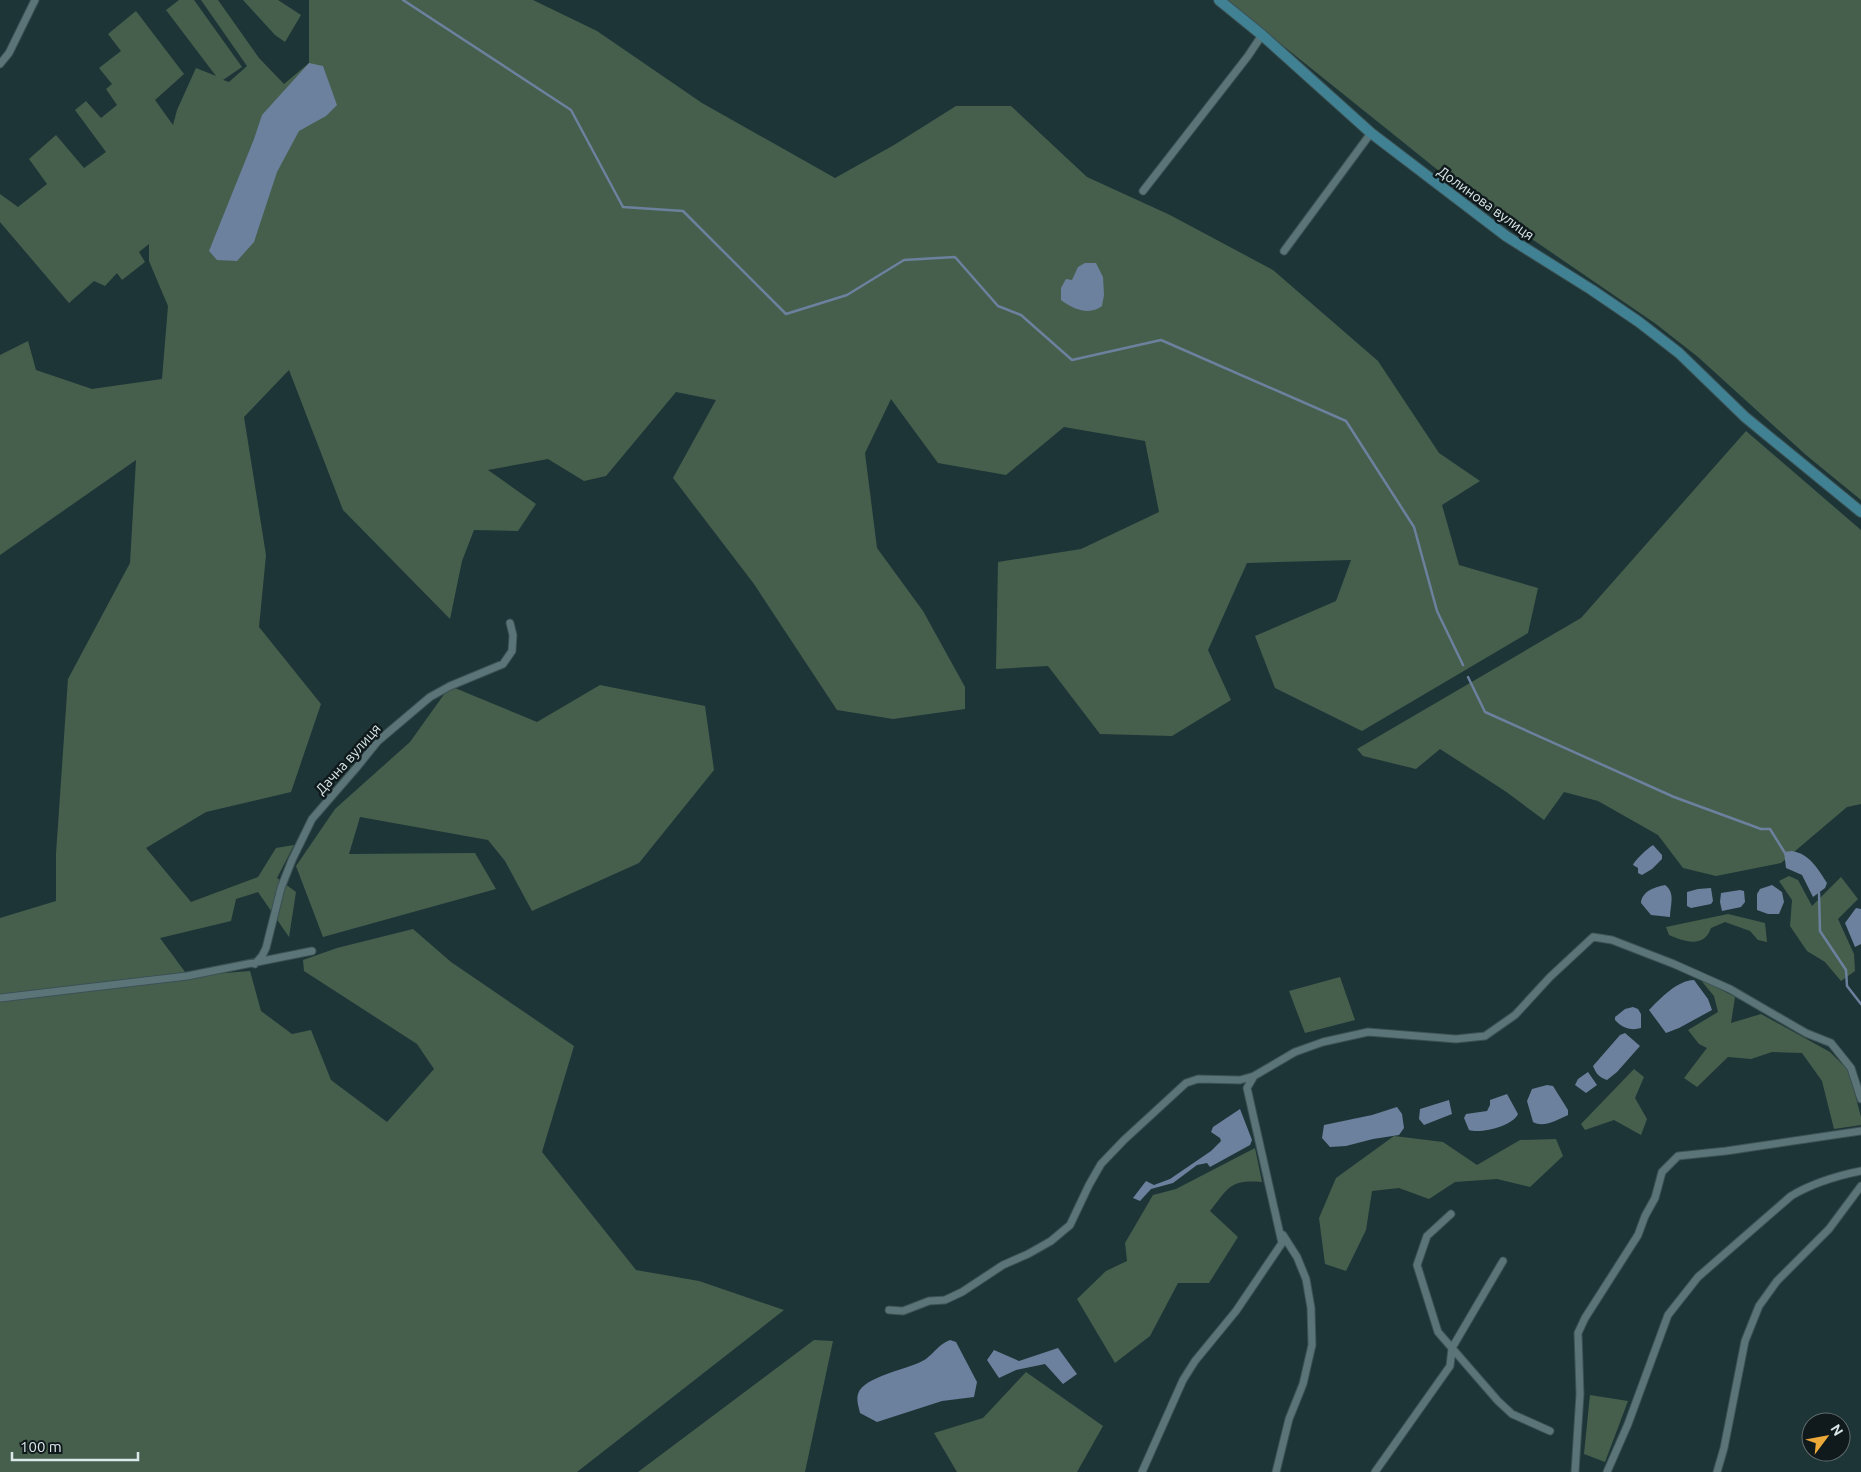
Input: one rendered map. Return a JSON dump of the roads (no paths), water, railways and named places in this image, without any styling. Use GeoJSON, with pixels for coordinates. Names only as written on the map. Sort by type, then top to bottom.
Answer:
{"type":"FeatureCollection","features":[{"type":"Feature","properties":{"kind":"street"},"geometry":{"type":"LineString","coordinates":[[0,64],[9,53],[35,0]]}},
{"type":"Feature","properties":{"kind":"street","name":"Долинова вулиця"},"geometry":{"type":"LineString","coordinates":[[1219,0],[1262,35],[1372,134],[1506,236],[1592,290],[1639,322],[1679,353],[1745,417],[1861,512]]}},
{"type":"Feature","properties":{"kind":"street"},"geometry":{"type":"LineString","coordinates":[[1143,191],[1248,56],[1262,35]]}},
{"type":"Feature","properties":{"kind":"street"},"geometry":{"type":"LineString","coordinates":[[1284,251],[1372,134]]}},
{"type":"Feature","properties":{"kind":"street","name":"Дачна вулиця"},"geometry":{"type":"LineString","coordinates":[[255,964],[266,948],[281,888],[312,819],[378,741],[430,698],[450,686],[503,664],[512,651],[513,635],[510,623]]}},
{"type":"Feature","properties":{"kind":"street"},"geometry":{"type":"LineString","coordinates":[[889,1310],[903,1311],[929,1301],[944,1300],[962,1292],[1003,1265],[1051,1241],[1070,1225],[1101,1164],[1124,1140],[1186,1083],[1198,1078],[1240,1080],[1254,1076],[1295,1052],[1323,1042],[1368,1032],[1456,1039],[1485,1036],[1515,1015],[1550,977],[1593,937],[1612,940],[1674,964],[1730,989],[1806,1033],[1831,1043],[1851,1068],[1861,1099]]}},
{"type":"Feature","properties":{"kind":"street"},"geometry":{"type":"LineString","coordinates":[[0,998],[188,976],[312,951]]}},
{"type":"Feature","properties":{"kind":"street"},"geometry":{"type":"LineString","coordinates":[[1142,1472],[1183,1380],[1195,1361],[1236,1311],[1282,1243],[1246,1088],[1254,1076]]}},
{"type":"Feature","properties":{"kind":"street"},"geometry":{"type":"LineString","coordinates":[[1575,1472],[1580,1394],[1578,1334],[1638,1234],[1654,1198],[1662,1172],[1678,1156],[1726,1151],[1861,1131]]}},
{"type":"Feature","properties":{"kind":"street"},"geometry":{"type":"LineString","coordinates":[[1607,1472],[1628,1424],[1668,1315],[1698,1276],[1791,1196],[1823,1180],[1861,1171]]}},
{"type":"Feature","properties":{"kind":"street"},"geometry":{"type":"LineString","coordinates":[[1717,1472],[1724,1448],[1745,1341],[1759,1306],[1777,1281],[1829,1228],[1861,1186]]}},
{"type":"Feature","properties":{"kind":"street"},"geometry":{"type":"LineString","coordinates":[[1451,1214],[1427,1236],[1417,1265],[1438,1332],[1498,1401],[1512,1414],[1550,1432]]}},
{"type":"Feature","properties":{"kind":"street"},"geometry":{"type":"LineString","coordinates":[[1276,1472],[1289,1418],[1303,1384],[1312,1345],[1311,1308],[1306,1279],[1298,1257],[1280,1231]]}},
{"type":"Feature","properties":{"kind":"street"},"geometry":{"type":"LineString","coordinates":[[1375,1472],[1450,1366],[1452,1348],[1503,1261]]}},
{"type":"Feature","properties":{"kind":"water"},"geometry":{"type":"Polygon","coordinates":[[[309,63],[323,66],[337,105],[326,116],[299,131],[277,172],[254,242],[237,261],[217,260],[209,251],[262,115],[309,63]]]}},
{"type":"Feature","properties":{"kind":"water"},"geometry":{"type":"Polygon","coordinates":[[[1085,263],[1096,263],[1103,277],[1104,295],[1102,306],[1092,311],[1081,310],[1061,300],[1061,288],[1066,279],[1072,280],[1078,267],[1085,263]]]}},
{"type":"Feature","properties":{"kind":"water"},"geometry":{"type":"Polygon","coordinates":[[[1653,845],[1662,855],[1662,859],[1652,869],[1642,875],[1638,873],[1638,868],[1633,865],[1653,845]]]}},
{"type":"Feature","properties":{"kind":"water"},"geometry":{"type":"Polygon","coordinates":[[[1792,851],[1809,859],[1827,883],[1825,888],[1813,897],[1802,875],[1786,868],[1784,852],[1792,851]]]}},
{"type":"Feature","properties":{"kind":"water"},"geometry":{"type":"Polygon","coordinates":[[[1665,885],[1670,892],[1672,900],[1670,917],[1651,915],[1641,903],[1642,899],[1650,890],[1665,885]]]}},
{"type":"Feature","properties":{"kind":"water"},"geometry":{"type":"Polygon","coordinates":[[[1772,885],[1782,892],[1784,902],[1779,914],[1768,914],[1757,910],[1757,894],[1760,889],[1772,885]]]}},
{"type":"Feature","properties":{"kind":"water"},"geometry":{"type":"Polygon","coordinates":[[[1711,888],[1713,901],[1711,904],[1691,908],[1687,906],[1687,892],[1711,888]]]}},
{"type":"Feature","properties":{"kind":"water"},"geometry":{"type":"Polygon","coordinates":[[[1744,891],[1745,902],[1741,907],[1722,911],[1721,893],[1744,891]]]}},
{"type":"Feature","properties":{"kind":"water"},"geometry":{"type":"Polygon","coordinates":[[[1856,908],[1861,909],[1861,944],[1855,947],[1845,923],[1856,908]]]}},
{"type":"Feature","properties":{"kind":"water"},"geometry":{"type":"Polygon","coordinates":[[[1694,980],[1708,999],[1712,1010],[1666,1033],[1649,1010],[1664,995],[1681,983],[1694,980]]]}},
{"type":"Feature","properties":{"kind":"water"},"geometry":{"type":"Polygon","coordinates":[[[1633,1007],[1638,1009],[1641,1014],[1641,1028],[1627,1028],[1615,1020],[1615,1017],[1625,1009],[1633,1007]]]}},
{"type":"Feature","properties":{"kind":"water"},"geometry":{"type":"Polygon","coordinates":[[[1625,1033],[1640,1046],[1617,1072],[1607,1080],[1604,1079],[1595,1071],[1593,1066],[1620,1035],[1625,1033]]]}},
{"type":"Feature","properties":{"kind":"water"},"geometry":{"type":"Polygon","coordinates":[[[1588,1072],[1597,1085],[1586,1093],[1575,1085],[1578,1079],[1588,1072]]]}},
{"type":"Feature","properties":{"kind":"water"},"geometry":{"type":"Polygon","coordinates":[[[1547,1085],[1553,1086],[1568,1110],[1568,1115],[1550,1123],[1537,1124],[1533,1122],[1527,1101],[1532,1089],[1547,1085]]]}},
{"type":"Feature","properties":{"kind":"water"},"geometry":{"type":"Polygon","coordinates":[[[1507,1094],[1518,1114],[1515,1118],[1496,1128],[1481,1131],[1469,1130],[1464,1118],[1466,1114],[1487,1111],[1490,1100],[1507,1094]]]}},
{"type":"Feature","properties":{"kind":"water"},"geometry":{"type":"Polygon","coordinates":[[[1449,1100],[1452,1114],[1424,1125],[1419,1119],[1420,1109],[1449,1100]]]}},
{"type":"Feature","properties":{"kind":"water"},"geometry":{"type":"Polygon","coordinates":[[[1397,1107],[1402,1114],[1404,1128],[1399,1135],[1346,1146],[1330,1147],[1322,1138],[1324,1125],[1372,1115],[1397,1107]]]}},
{"type":"Feature","properties":{"kind":"water"},"geometry":{"type":"Polygon","coordinates":[[[1240,1109],[1252,1140],[1250,1145],[1210,1167],[1207,1163],[1197,1165],[1173,1183],[1151,1189],[1140,1201],[1133,1198],[1146,1181],[1154,1185],[1170,1179],[1211,1151],[1221,1141],[1220,1138],[1211,1132],[1213,1127],[1240,1109]]]}},
{"type":"Feature","properties":{"kind":"water"},"geometry":{"type":"Polygon","coordinates":[[[950,1340],[956,1342],[977,1382],[974,1397],[942,1401],[877,1422],[860,1413],[857,1397],[862,1388],[869,1382],[919,1363],[950,1340]]]}},
{"type":"Feature","properties":{"kind":"water"},"geometry":{"type":"Polygon","coordinates":[[[1058,1348],[1077,1374],[1063,1384],[1045,1364],[1016,1370],[999,1378],[987,1360],[994,1350],[1019,1361],[1058,1348]]]}},
{"type":"Feature","properties":{"kind":"waterway"},"geometry":{"type":"LineString","coordinates":[[403,0],[571,110],[623,207],[683,211],[786,314],[847,295],[904,260],[955,257],[998,306],[1021,315],[1072,360],[1161,340],[1346,421],[1414,527],[1437,611],[1463,665]]}},
{"type":"Feature","properties":{"kind":"waterway"},"geometry":{"type":"LineString","coordinates":[[1468,677],[1485,712],[1674,797],[1761,829],[1770,829],[1785,853]]}},
{"type":"Feature","properties":{"kind":"waterway"},"geometry":{"type":"LineString","coordinates":[[1818,891],[1820,931],[1846,970],[1847,986],[1861,1004]]}}]}
